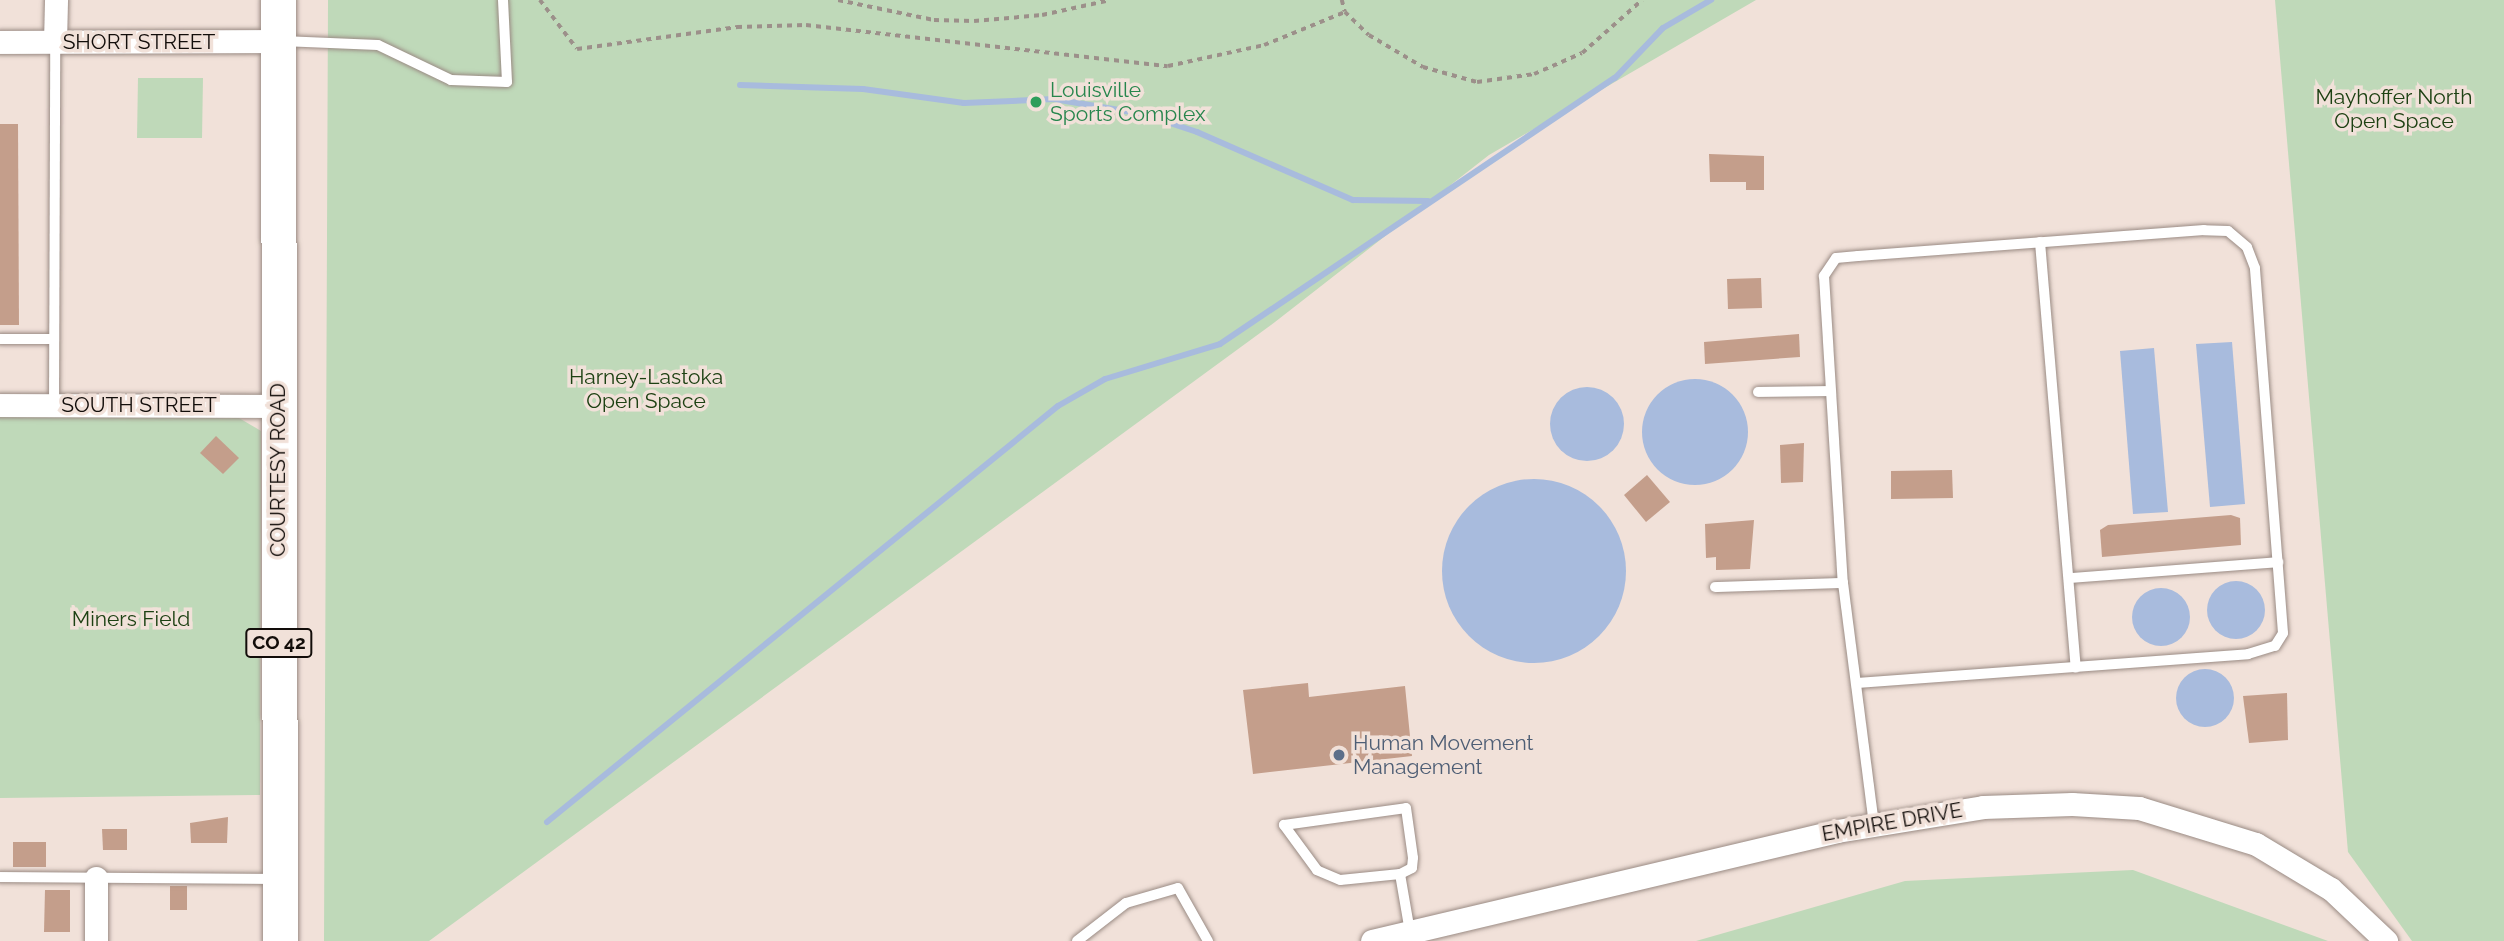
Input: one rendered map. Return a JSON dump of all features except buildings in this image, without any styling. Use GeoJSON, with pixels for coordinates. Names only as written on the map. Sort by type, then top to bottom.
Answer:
{"type":"FeatureCollection","features":[{"type":"Feature","properties":{"kind":"main road","name":"COURTESY ROAD"},"geometry":{"type":"LineString","coordinates":[[278,0],[280,941]]}},
{"type":"Feature","properties":{"kind":"street"},"geometry":{"type":"LineString","coordinates":[[55,42],[56,0]]}},
{"type":"Feature","properties":{"kind":"street","name":"SHORT STREET"},"geometry":{"type":"LineString","coordinates":[[0,42],[278,41]]}},
{"type":"Feature","properties":{"kind":"street","name":"SOUTH STREET"},"geometry":{"type":"LineString","coordinates":[[0,405],[278,406]]}},
{"type":"Feature","properties":{"kind":"street","name":"EMPIRE DRIVE"},"geometry":{"type":"LineString","coordinates":[[1372,941],[1874,825],[1983,807],[2072,804],[2199,822],[2256,844],[2331,889],[2386,941]]}},
{"type":"Feature","properties":{"kind":"street"},"geometry":{"type":"LineString","coordinates":[[96,878],[96,941]]}},
{"type":"Feature","properties":{"kind":"lane"},"geometry":{"type":"LineString","coordinates":[[278,41],[378,44],[451,80],[507,82],[503,0]]}},
{"type":"Feature","properties":{"kind":"lane"},"geometry":{"type":"LineString","coordinates":[[54,404],[55,42]]}},
{"type":"Feature","properties":{"kind":"lane"},"geometry":{"type":"LineString","coordinates":[[1857,683],[2248,654],[2275,646],[2283,633],[2255,268],[2247,247],[2228,231],[2204,230],[1836,258],[1824,276],[1823,295],[1843,583],[1874,825]]}},
{"type":"Feature","properties":{"kind":"lane"},"geometry":{"type":"LineString","coordinates":[[2040,242],[2071,578],[2076,667]]}},
{"type":"Feature","properties":{"kind":"lane"},"geometry":{"type":"LineString","coordinates":[[0,338],[54,339]]}},
{"type":"Feature","properties":{"kind":"lane"},"geometry":{"type":"LineString","coordinates":[[1758,392],[1829,391]]}},
{"type":"Feature","properties":{"kind":"lane"},"geometry":{"type":"LineString","coordinates":[[2071,578],[2277,562]]}},
{"type":"Feature","properties":{"kind":"lane"},"geometry":{"type":"LineString","coordinates":[[1715,587],[1843,583]]}},
{"type":"Feature","properties":{"kind":"lane"},"geometry":{"type":"LineString","coordinates":[[1406,808],[1413,858],[1412,868],[1400,874],[1339,880],[1317,870],[1284,825],[1406,808]]}},
{"type":"Feature","properties":{"kind":"lane"},"geometry":{"type":"LineString","coordinates":[[1400,874],[1410,932]]}},
{"type":"Feature","properties":{"kind":"lane"},"geometry":{"type":"LineString","coordinates":[[0,877],[280,879]]}},
{"type":"Feature","properties":{"kind":"lane"},"geometry":{"type":"LineString","coordinates":[[1077,941],[1126,903],[1178,888],[1208,941]]}},
{"type":"Feature","properties":{"kind":"path"},"geometry":{"type":"LineString","coordinates":[[540,0],[577,49],[737,27],[806,25],[1168,66],[1252,49],[1345,12]]}},
{"type":"Feature","properties":{"kind":"path"},"geometry":{"type":"LineString","coordinates":[[838,0],[934,20],[974,21],[1042,15],[1110,0]]}},
{"type":"Feature","properties":{"kind":"path"},"geometry":{"type":"LineString","coordinates":[[1342,0],[1345,12],[1423,67],[1477,82],[1534,74],[1581,53],[1643,0]]}},
{"type":"Feature","properties":{"kind":"green space","name":"Harney-Lastoka Open Space"},"geometry":{"type":"Polygon","coordinates":[[[328,0],[1756,0],[1489,155],[1275,322],[429,941],[324,941],[328,0]]]}},
{"type":"Feature","properties":{"kind":"green space","name":"Mayhoffer North Open Space"},"geometry":{"type":"Polygon","coordinates":[[[2275,0],[2504,0],[2504,941],[2412,941],[2348,852],[2275,0]]]}},
{"type":"Feature","properties":{"kind":"green space"},"geometry":{"type":"Polygon","coordinates":[[[138,78],[203,78],[202,138],[137,138],[138,78]]]}},
{"type":"Feature","properties":{"kind":"green space","name":"Miners Field"},"geometry":{"type":"Polygon","coordinates":[[[0,417],[239,418],[261,431],[260,795],[0,798],[0,417]]]}},
{"type":"Feature","properties":{"kind":"green space"},"geometry":{"type":"Polygon","coordinates":[[[2133,870],[2328,941],[1696,941],[1905,881],[2133,870]]]}},
{"type":"Feature","properties":{"kind":"water"},"geometry":{"type":"Polygon","coordinates":[[[2232,342],[2245,504],[2210,507],[2196,344],[2232,342]]]}},
{"type":"Feature","properties":{"kind":"water"},"geometry":{"type":"Polygon","coordinates":[[[2154,348],[2168,512],[2133,514],[2120,351],[2154,348]]]}},
{"type":"Feature","properties":{"kind":"water"},"geometry":{"type":"Polygon","coordinates":[[[1695,379],[1715,383],[1733,394],[1744,412],[1748,432],[1744,452],[1733,470],[1715,481],[1695,485],[1675,481],[1657,470],[1646,452],[1642,432],[1646,412],[1657,394],[1675,383],[1695,379]]]}},
{"type":"Feature","properties":{"kind":"water"},"geometry":{"type":"Polygon","coordinates":[[[1580,387],[1594,387],[1608,393],[1618,403],[1624,424],[1618,445],[1608,455],[1594,461],[1580,461],[1566,455],[1556,445],[1550,431],[1550,417],[1556,403],[1566,393],[1580,387]]]}},
{"type":"Feature","properties":{"kind":"water"},"geometry":{"type":"Polygon","coordinates":[[[1534,479],[1569,486],[1585,494],[1599,506],[1611,520],[1619,536],[1626,571],[1619,606],[1611,622],[1599,636],[1585,648],[1569,656],[1534,663],[1499,656],[1483,648],[1469,636],[1457,622],[1449,606],[1442,571],[1449,536],[1457,520],[1469,506],[1483,494],[1499,486],[1534,479]]]}},
{"type":"Feature","properties":{"kind":"water"},"geometry":{"type":"Polygon","coordinates":[[[2230,581],[2242,581],[2257,589],[2265,604],[2265,616],[2257,631],[2242,639],[2230,639],[2215,631],[2207,616],[2207,604],[2215,589],[2230,581]]]}},
{"type":"Feature","properties":{"kind":"water"},"geometry":{"type":"Polygon","coordinates":[[[2155,588],[2167,588],[2182,596],[2190,611],[2190,623],[2182,638],[2167,646],[2155,646],[2140,638],[2132,623],[2132,611],[2140,596],[2155,588]]]}},
{"type":"Feature","properties":{"kind":"water"},"geometry":{"type":"Polygon","coordinates":[[[2205,669],[2221,674],[2229,682],[2234,698],[2229,714],[2221,722],[2205,727],[2189,722],[2181,714],[2176,698],[2181,682],[2189,674],[2205,669]]]}},
{"type":"Feature","properties":{"kind":"waterway"},"geometry":{"type":"LineString","coordinates":[[547,822],[1058,406],[1105,379],[1220,344],[1615,78],[1663,28],[1711,0]]}},
{"type":"Feature","properties":{"kind":"waterway"},"geometry":{"type":"LineString","coordinates":[[740,85],[863,89],[964,103],[1054,99],[1143,114],[1197,132],[1353,200],[1428,201]]}},
{"type":"Feature","properties":{"kind":"place","name":"Louisville Sports Complex"},"geometry":{"type":"Point","coordinates":[1036,102]}},
{"type":"Feature","properties":{"kind":"place","name":"Human Movement Management"},"geometry":{"type":"Point","coordinates":[1339,755]}}]}
